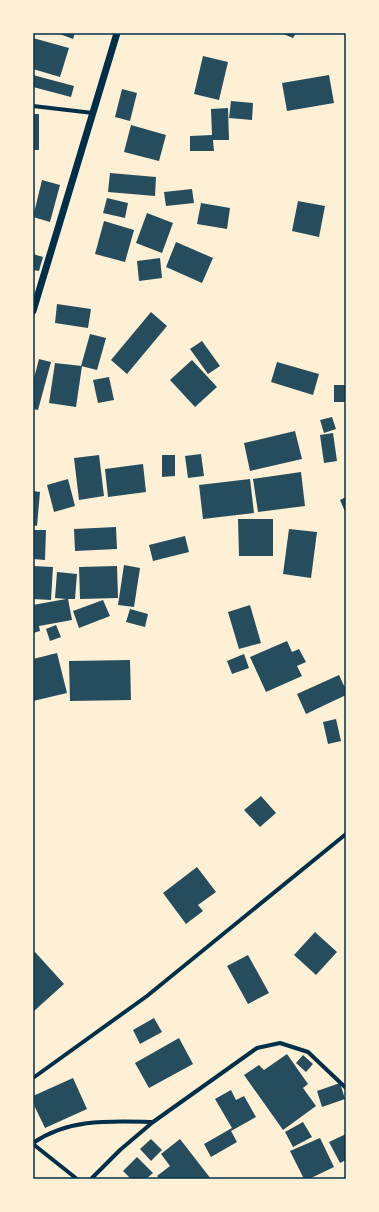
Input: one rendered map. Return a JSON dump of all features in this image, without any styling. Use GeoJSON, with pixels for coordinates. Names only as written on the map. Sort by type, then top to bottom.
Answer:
{"type":"FeatureCollection","features":[{"type":"Feature","properties":{"kind":"street"},"geometry":{"type":"LineString","coordinates":[[33,311],[117,33]]}},
{"type":"Feature","properties":{"kind":"street"},"geometry":{"type":"LineString","coordinates":[[33,106],[93,113]]}},
{"type":"Feature","properties":{"kind":"street"},"geometry":{"type":"LineString","coordinates":[[33,1078],[147,996],[346,834]]}},
{"type":"Feature","properties":{"kind":"street"},"geometry":{"type":"LineString","coordinates":[[91,1179],[120,1150],[153,1122],[257,1048],[280,1043],[308,1052],[346,1088]]}},
{"type":"Feature","properties":{"kind":"street"},"geometry":{"type":"LineString","coordinates":[[78,1179],[33,1143],[46,1134],[70,1125],[106,1121],[153,1122]]}},
{"type":"Feature","properties":{"kind":"building"},"geometry":{"type":"Polygon","coordinates":[[[57,33],[75,33],[73,39],[57,33]]]}},
{"type":"Feature","properties":{"kind":"building"},"geometry":{"type":"Polygon","coordinates":[[[281,33],[296,33],[293,38],[281,33]]]}},
{"type":"Feature","properties":{"kind":"building"},"geometry":{"type":"Polygon","coordinates":[[[33,38],[69,48],[60,77],[33,69],[33,38]]]}},
{"type":"Feature","properties":{"kind":"building"},"geometry":{"type":"Polygon","coordinates":[[[203,56],[228,62],[219,100],[194,94],[203,56]]]}},
{"type":"Feature","properties":{"kind":"building"},"geometry":{"type":"Polygon","coordinates":[[[33,75],[74,86],[71,97],[33,87],[33,75]]]}},
{"type":"Feature","properties":{"kind":"building"},"geometry":{"type":"Polygon","coordinates":[[[329,75],[334,103],[287,111],[282,83],[329,75]]]}},
{"type":"Feature","properties":{"kind":"building"},"geometry":{"type":"Polygon","coordinates":[[[122,89],[137,93],[130,121],[115,117],[122,89]]]}},
{"type":"Feature","properties":{"kind":"building"},"geometry":{"type":"Polygon","coordinates":[[[231,101],[253,103],[252,120],[229,118],[231,101]]]}},
{"type":"Feature","properties":{"kind":"building"},"geometry":{"type":"Polygon","coordinates":[[[228,108],[229,140],[213,140],[214,151],[190,151],[190,136],[212,135],[211,109],[228,108]]]}},
{"type":"Feature","properties":{"kind":"building"},"geometry":{"type":"Polygon","coordinates":[[[33,114],[39,114],[39,150],[33,150],[33,114]]]}},
{"type":"Feature","properties":{"kind":"building"},"geometry":{"type":"Polygon","coordinates":[[[131,125],[166,135],[159,161],[124,152],[131,125]]]}},
{"type":"Feature","properties":{"kind":"building"},"geometry":{"type":"Polygon","coordinates":[[[110,173],[156,177],[155,196],[108,192],[110,173]]]}},
{"type":"Feature","properties":{"kind":"building"},"geometry":{"type":"Polygon","coordinates":[[[42,180],[60,185],[50,222],[33,217],[42,180]]]}},
{"type":"Feature","properties":{"kind":"building"},"geometry":{"type":"Polygon","coordinates":[[[192,189],[194,203],[166,206],[164,192],[192,189]]]}},
{"type":"Feature","properties":{"kind":"building"},"geometry":{"type":"Polygon","coordinates":[[[107,198],[128,203],[125,218],[103,213],[107,198]]]}},
{"type":"Feature","properties":{"kind":"building"},"geometry":{"type":"Polygon","coordinates":[[[298,201],[325,206],[319,237],[292,231],[298,201]]]}},
{"type":"Feature","properties":{"kind":"building"},"geometry":{"type":"Polygon","coordinates":[[[201,203],[230,208],[227,229],[197,224],[201,203]]]}},
{"type":"Feature","properties":{"kind":"building"},"geometry":{"type":"Polygon","coordinates":[[[147,213],[173,223],[162,253],[136,243],[147,213]]]}},
{"type":"Feature","properties":{"kind":"building"},"geometry":{"type":"Polygon","coordinates":[[[104,221],[134,230],[125,262],[95,254],[104,221]]]}},
{"type":"Feature","properties":{"kind":"building"},"geometry":{"type":"Polygon","coordinates":[[[176,242],[213,258],[202,283],[166,267],[176,242]]]}},
{"type":"Feature","properties":{"kind":"building"},"geometry":{"type":"Polygon","coordinates":[[[33,254],[43,257],[39,271],[33,270],[33,254]]]}},
{"type":"Feature","properties":{"kind":"building"},"geometry":{"type":"Polygon","coordinates":[[[160,258],[162,278],[139,281],[137,261],[160,258]]]}},
{"type":"Feature","properties":{"kind":"building"},"geometry":{"type":"Polygon","coordinates":[[[57,304],[91,309],[88,328],[55,323],[57,304]]]}},
{"type":"Feature","properties":{"kind":"building"},"geometry":{"type":"Polygon","coordinates":[[[151,312],[167,326],[127,374],[111,360],[151,312]]]}},
{"type":"Feature","properties":{"kind":"building"},"geometry":{"type":"Polygon","coordinates":[[[90,334],[106,338],[97,370],[81,366],[90,334]]]}},
{"type":"Feature","properties":{"kind":"building"},"geometry":{"type":"Polygon","coordinates":[[[202,341],[220,366],[208,374],[190,349],[202,341]]]}},
{"type":"Feature","properties":{"kind":"building"},"geometry":{"type":"Polygon","coordinates":[[[39,359],[51,362],[38,410],[33,409],[33,382],[39,359]]]}},
{"type":"Feature","properties":{"kind":"building"},"geometry":{"type":"Polygon","coordinates":[[[192,360],[217,387],[195,407],[170,380],[192,360]]]}},
{"type":"Feature","properties":{"kind":"building"},"geometry":{"type":"Polygon","coordinates":[[[277,362],[319,374],[313,395],[271,382],[277,362]]]}},
{"type":"Feature","properties":{"kind":"building"},"geometry":{"type":"Polygon","coordinates":[[[55,363],[82,366],[76,407],[49,403],[55,363]]]}},
{"type":"Feature","properties":{"kind":"building"},"geometry":{"type":"Polygon","coordinates":[[[109,377],[114,400],[98,403],[93,380],[109,377]]]}},
{"type":"Feature","properties":{"kind":"building"},"geometry":{"type":"Polygon","coordinates":[[[334,385],[346,385],[346,402],[334,402],[334,385]]]}},
{"type":"Feature","properties":{"kind":"building"},"geometry":{"type":"Polygon","coordinates":[[[332,417],[336,429],[324,433],[320,420],[332,417]]]}},
{"type":"Feature","properties":{"kind":"building"},"geometry":{"type":"Polygon","coordinates":[[[295,431],[302,459],[250,471],[244,443],[295,431]]]}},
{"type":"Feature","properties":{"kind":"building"},"geometry":{"type":"Polygon","coordinates":[[[333,433],[337,461],[324,463],[320,435],[333,433]]]}},
{"type":"Feature","properties":{"kind":"building"},"geometry":{"type":"Polygon","coordinates":[[[201,454],[204,476],[188,478],[185,456],[201,454]]]}},
{"type":"Feature","properties":{"kind":"building"},"geometry":{"type":"Polygon","coordinates":[[[99,455],[104,496],[79,500],[74,458],[99,455]]]}},
{"type":"Feature","properties":{"kind":"building"},"geometry":{"type":"Polygon","coordinates":[[[162,455],[175,455],[175,476],[162,477],[162,455]]]}},
{"type":"Feature","properties":{"kind":"building"},"geometry":{"type":"Polygon","coordinates":[[[143,464],[146,492],[108,497],[105,469],[143,464]]]}},
{"type":"Feature","properties":{"kind":"building"},"geometry":{"type":"Polygon","coordinates":[[[301,472],[305,506],[258,512],[253,479],[301,472]]]}},
{"type":"Feature","properties":{"kind":"building"},"geometry":{"type":"Polygon","coordinates":[[[68,479],[75,506],[54,512],[47,485],[68,479]]]}},
{"type":"Feature","properties":{"kind":"building"},"geometry":{"type":"Polygon","coordinates":[[[250,479],[254,513],[203,519],[199,485],[250,479]]]}},
{"type":"Feature","properties":{"kind":"building"},"geometry":{"type":"Polygon","coordinates":[[[33,491],[40,492],[37,526],[33,525],[33,491]]]}},
{"type":"Feature","properties":{"kind":"building"},"geometry":{"type":"Polygon","coordinates":[[[346,497],[346,514],[340,500],[346,497]]]}},
{"type":"Feature","properties":{"kind":"building"},"geometry":{"type":"Polygon","coordinates":[[[238,519],[273,519],[273,556],[239,556],[238,519]]]}},
{"type":"Feature","properties":{"kind":"building"},"geometry":{"type":"Polygon","coordinates":[[[116,527],[117,549],[75,551],[74,529],[116,527]]]}},
{"type":"Feature","properties":{"kind":"building"},"geometry":{"type":"Polygon","coordinates":[[[289,529],[317,532],[311,578],[283,574],[289,529]]]}},
{"type":"Feature","properties":{"kind":"building"},"geometry":{"type":"Polygon","coordinates":[[[33,530],[46,530],[45,560],[33,559],[33,530]]]}},
{"type":"Feature","properties":{"kind":"building"},"geometry":{"type":"Polygon","coordinates":[[[185,536],[189,552],[153,561],[149,545],[185,536]]]}},
{"type":"Feature","properties":{"kind":"building"},"geometry":{"type":"Polygon","coordinates":[[[124,565],[140,568],[134,607],[118,605],[124,565]]]}},
{"type":"Feature","properties":{"kind":"building"},"geometry":{"type":"Polygon","coordinates":[[[33,566],[53,567],[51,600],[33,599],[33,566]]]}},
{"type":"Feature","properties":{"kind":"building"},"geometry":{"type":"Polygon","coordinates":[[[117,566],[118,598],[80,599],[79,567],[117,566]]]}},
{"type":"Feature","properties":{"kind":"building"},"geometry":{"type":"Polygon","coordinates":[[[57,572],[77,574],[75,599],[68,599],[72,620],[39,626],[40,631],[33,633],[33,605],[66,599],[55,598],[57,572]]]}},
{"type":"Feature","properties":{"kind":"building"},"geometry":{"type":"Polygon","coordinates":[[[103,600],[110,616],[79,628],[73,611],[103,600]]]}},
{"type":"Feature","properties":{"kind":"building"},"geometry":{"type":"Polygon","coordinates":[[[250,605],[261,643],[239,649],[228,612],[250,605]]]}},
{"type":"Feature","properties":{"kind":"building"},"geometry":{"type":"Polygon","coordinates":[[[130,609],[148,614],[145,627],[126,622],[130,609]]]}},
{"type":"Feature","properties":{"kind":"building"},"geometry":{"type":"Polygon","coordinates":[[[56,625],[61,637],[50,641],[46,629],[56,625]]]}},
{"type":"Feature","properties":{"kind":"building"},"geometry":{"type":"Polygon","coordinates":[[[287,641],[292,652],[299,649],[306,662],[297,666],[302,676],[266,692],[250,657],[287,641]]]}},
{"type":"Feature","properties":{"kind":"building"},"geometry":{"type":"Polygon","coordinates":[[[57,653],[67,693],[33,701],[33,659],[57,653]]]}},
{"type":"Feature","properties":{"kind":"building"},"geometry":{"type":"Polygon","coordinates":[[[244,654],[249,668],[232,674],[227,661],[244,654]]]}},
{"type":"Feature","properties":{"kind":"building"},"geometry":{"type":"Polygon","coordinates":[[[130,660],[131,700],[70,701],[69,661],[130,660]]]}},
{"type":"Feature","properties":{"kind":"building"},"geometry":{"type":"Polygon","coordinates":[[[339,675],[346,690],[346,695],[306,714],[297,694],[339,675]]]}},
{"type":"Feature","properties":{"kind":"building"},"geometry":{"type":"Polygon","coordinates":[[[336,719],[341,741],[328,744],[323,722],[336,719]]]}},
{"type":"Feature","properties":{"kind":"building"},"geometry":{"type":"Polygon","coordinates":[[[261,796],[276,813],[260,827],[244,810],[261,796]]]}},
{"type":"Feature","properties":{"kind":"building"},"geometry":{"type":"Polygon","coordinates":[[[197,867],[216,892],[198,905],[203,911],[186,924],[163,893],[197,867]]]}},
{"type":"Feature","properties":{"kind":"building"},"geometry":{"type":"Polygon","coordinates":[[[315,932],[337,952],[316,975],[294,955],[315,932]]]}},
{"type":"Feature","properties":{"kind":"building"},"geometry":{"type":"Polygon","coordinates":[[[35,952],[64,984],[33,1012],[33,954],[35,952]]]}},
{"type":"Feature","properties":{"kind":"building"},"geometry":{"type":"Polygon","coordinates":[[[248,955],[269,993],[248,1004],[227,966],[248,955]]]}},
{"type":"Feature","properties":{"kind":"building"},"geometry":{"type":"Polygon","coordinates":[[[154,1018],[162,1032],[140,1044],[133,1030],[154,1018]]]}},
{"type":"Feature","properties":{"kind":"building"},"geometry":{"type":"Polygon","coordinates":[[[179,1038],[193,1064],[149,1088],[135,1063],[179,1038]]]}},
{"type":"Feature","properties":{"kind":"building"},"geometry":{"type":"Polygon","coordinates":[[[287,1054],[308,1084],[303,1088],[316,1106],[283,1130],[244,1075],[259,1065],[264,1070],[287,1054]]]}},
{"type":"Feature","properties":{"kind":"building"},"geometry":{"type":"Polygon","coordinates":[[[303,1055],[313,1064],[306,1072],[296,1063],[303,1055]]]}},
{"type":"Feature","properties":{"kind":"building"},"geometry":{"type":"Polygon","coordinates":[[[73,1078],[87,1109],[45,1128],[33,1103],[33,1096],[73,1078]]]}},
{"type":"Feature","properties":{"kind":"building"},"geometry":{"type":"Polygon","coordinates":[[[340,1083],[345,1099],[322,1107],[317,1091],[340,1083]]]}},
{"type":"Feature","properties":{"kind":"building"},"geometry":{"type":"Polygon","coordinates":[[[231,1090],[236,1100],[244,1096],[256,1117],[231,1131],[237,1142],[211,1157],[204,1144],[232,1128],[215,1099],[231,1090]]]}},
{"type":"Feature","properties":{"kind":"building"},"geometry":{"type":"Polygon","coordinates":[[[303,1122],[312,1137],[293,1147],[285,1132],[303,1122]]]}},
{"type":"Feature","properties":{"kind":"building"},"geometry":{"type":"Polygon","coordinates":[[[346,1134],[346,1160],[340,1163],[329,1142],[346,1134]]]}},
{"type":"Feature","properties":{"kind":"building"},"geometry":{"type":"Polygon","coordinates":[[[320,1138],[334,1167],[309,1179],[304,1179],[290,1151],[320,1138]]]}},
{"type":"Feature","properties":{"kind":"building"},"geometry":{"type":"Polygon","coordinates":[[[151,1139],[162,1150],[151,1161],[140,1149],[151,1139]]]}},
{"type":"Feature","properties":{"kind":"building"},"geometry":{"type":"Polygon","coordinates":[[[180,1139],[211,1179],[160,1179],[157,1176],[170,1166],[161,1154],[180,1139]]]}},
{"type":"Feature","properties":{"kind":"building"},"geometry":{"type":"Polygon","coordinates":[[[137,1157],[153,1173],[146,1179],[131,1179],[123,1171],[137,1157]]]}}]}
